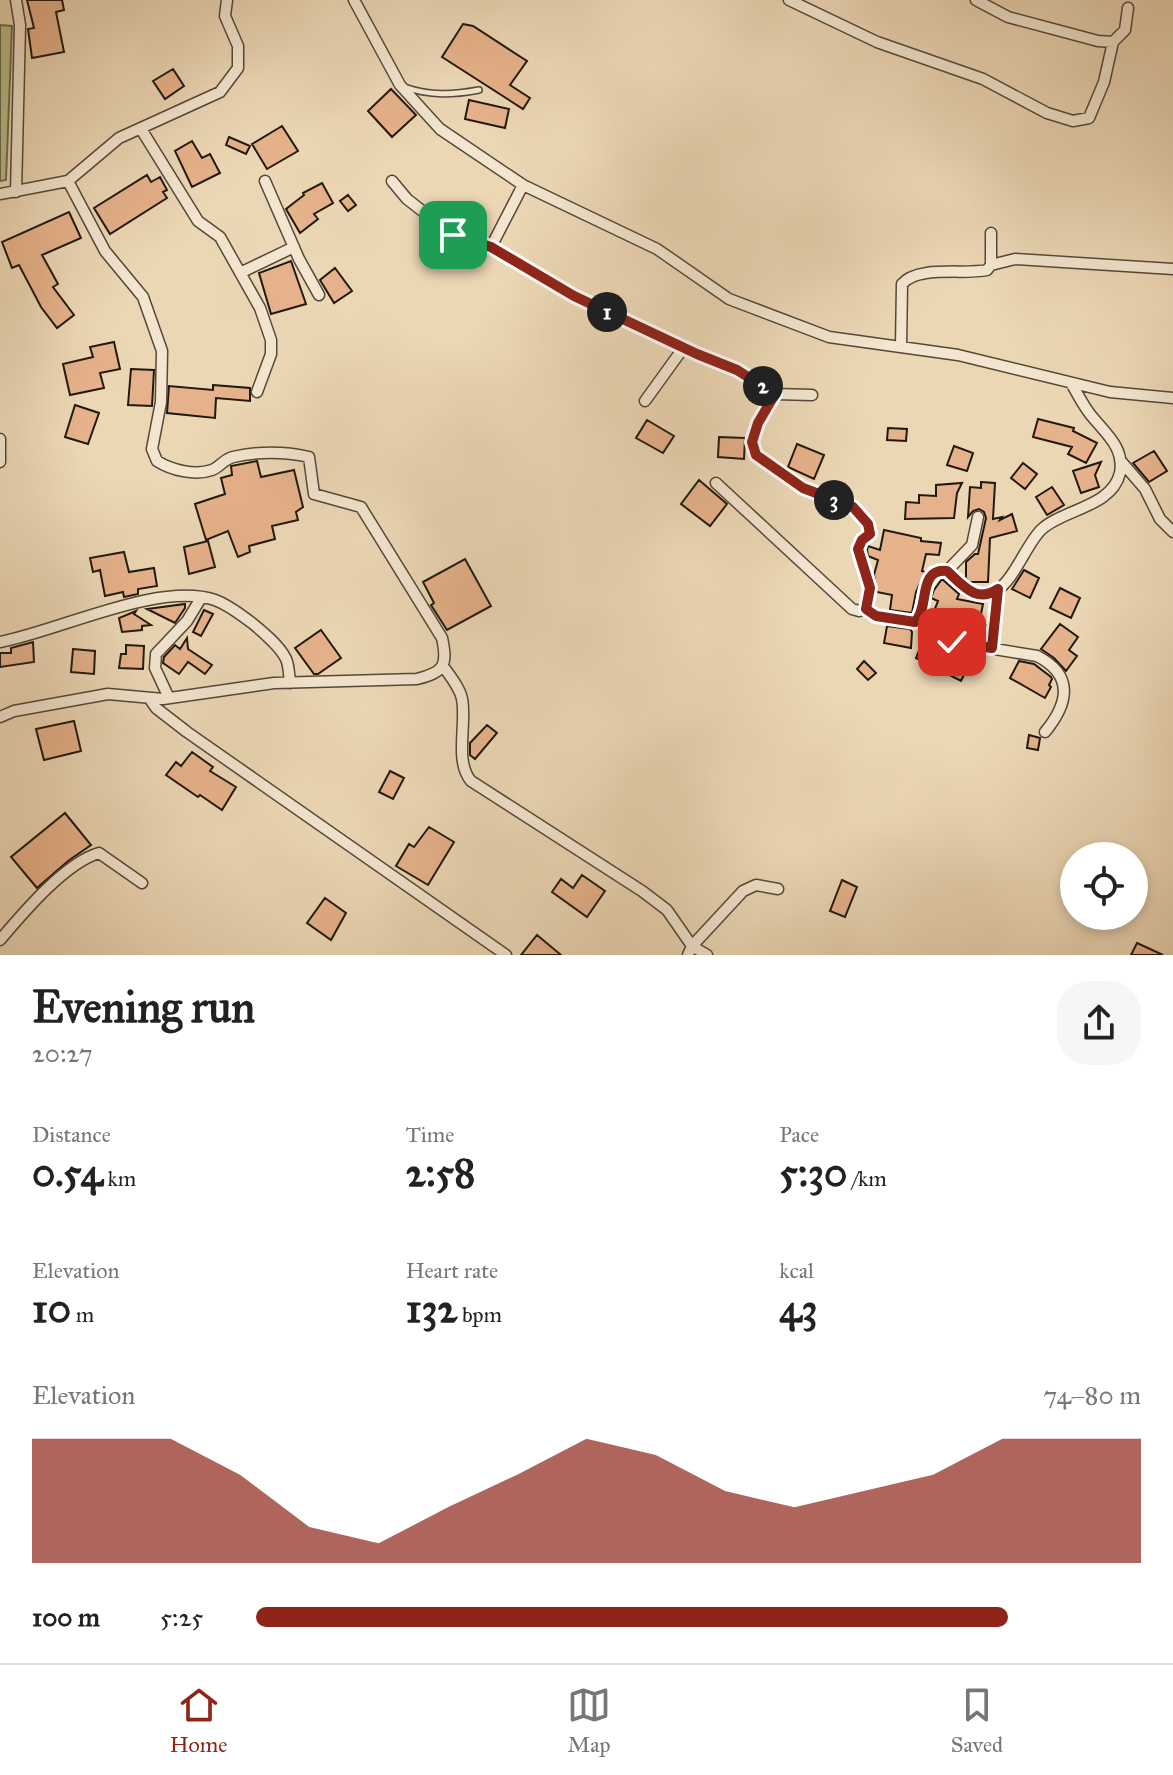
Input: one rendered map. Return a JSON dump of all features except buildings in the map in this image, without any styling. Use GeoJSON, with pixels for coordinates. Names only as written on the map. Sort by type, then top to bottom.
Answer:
{"type":"FeatureCollection","features":[{"type":"Feature","properties":{"kind":"street"},"geometry":{"type":"LineString","coordinates":[[16,0],[20,25],[16,192]]}},
{"type":"Feature","properties":{"kind":"street"},"geometry":{"type":"LineString","coordinates":[[354,0],[400,85],[440,129],[523,185],[657,249],[729,299],[829,337],[958,355],[1110,392],[1173,398]]}},
{"type":"Feature","properties":{"kind":"street"},"geometry":{"type":"LineString","coordinates":[[789,0],[877,42],[983,79],[1047,113],[1073,121],[1089,118],[1099,100],[1113,42],[1125,30],[1128,8]]}},
{"type":"Feature","properties":{"kind":"street"},"geometry":{"type":"LineString","coordinates":[[976,0],[1008,17],[1098,41],[1113,42]]}},
{"type":"Feature","properties":{"kind":"street"},"geometry":{"type":"LineString","coordinates":[[0,194],[68,181],[119,138],[220,92],[238,68],[238,46],[225,16],[224,2]]}},
{"type":"Feature","properties":{"kind":"street"},"geometry":{"type":"LineString","coordinates":[[141,129],[198,221],[220,237],[260,308],[271,340],[271,354],[257,392]]}},
{"type":"Feature","properties":{"kind":"street"},"geometry":{"type":"LineString","coordinates":[[0,717],[108,694],[169,698],[290,683],[417,679],[436,674],[443,666],[446,655],[442,638],[361,507],[314,494],[309,457],[268,451],[228,457],[212,470],[189,471],[169,469],[157,461],[152,449],[161,402],[162,351],[143,297],[105,251],[68,181]]}},
{"type":"Feature","properties":{"kind":"street"},"geometry":{"type":"LineString","coordinates":[[265,181],[319,295]]}},
{"type":"Feature","properties":{"kind":"street"},"geometry":{"type":"LineString","coordinates":[[392,181],[407,199],[453,235],[491,247],[574,296],[737,370],[775,394],[812,395]]}},
{"type":"Feature","properties":{"kind":"street"},"geometry":{"type":"LineString","coordinates":[[491,247],[523,185]]}},
{"type":"Feature","properties":{"kind":"street"},"geometry":{"type":"LineString","coordinates":[[991,233],[991,265]]}},
{"type":"Feature","properties":{"kind":"street"},"geometry":{"type":"LineString","coordinates":[[240,273],[294,247]]}},
{"type":"Feature","properties":{"kind":"street"},"geometry":{"type":"LineString","coordinates":[[901,347],[900,297],[902,284],[907,278],[931,273],[978,272],[1015,259],[1173,269]]}},
{"type":"Feature","properties":{"kind":"street"},"geometry":{"type":"LineString","coordinates":[[645,401],[684,347]]}},
{"type":"Feature","properties":{"kind":"street"},"geometry":{"type":"LineString","coordinates":[[866,609],[876,616],[915,622],[919,619],[927,581],[931,574],[939,570],[947,571],[965,589],[979,595],[990,594],[1019,564],[1041,529],[1098,499],[1114,486],[1120,474],[1117,449],[1071,383]]}},
{"type":"Feature","properties":{"kind":"street"},"geometry":{"type":"LineString","coordinates":[[775,394],[758,423],[752,442],[756,455],[803,488],[853,507],[868,524],[870,534],[862,540],[858,549],[870,588],[866,609]]}},
{"type":"Feature","properties":{"kind":"street"},"geometry":{"type":"LineString","coordinates":[[0,439],[0,462]]}},
{"type":"Feature","properties":{"kind":"street"},"geometry":{"type":"LineString","coordinates":[[1120,460],[1145,489],[1160,519],[1173,532]]}},
{"type":"Feature","properties":{"kind":"street"},"geometry":{"type":"LineString","coordinates":[[716,483],[852,609],[866,609]]}},
{"type":"Feature","properties":{"kind":"street"},"geometry":{"type":"LineString","coordinates":[[947,571],[972,545],[978,517]]}},
{"type":"Feature","properties":{"kind":"street"},"geometry":{"type":"LineString","coordinates":[[992,648],[998,589]]}},
{"type":"Feature","properties":{"kind":"street"},"geometry":{"type":"LineString","coordinates":[[0,642],[119,606],[163,598],[201,598],[214,600],[235,611],[262,631],[286,658],[290,683]]}},
{"type":"Feature","properties":{"kind":"street"},"geometry":{"type":"LineString","coordinates":[[169,698],[155,668],[156,654],[187,621],[201,598]]}},
{"type":"Feature","properties":{"kind":"street"},"geometry":{"type":"LineString","coordinates":[[952,642],[1037,656],[1048,662],[1062,676],[1065,696],[1058,717],[1045,732]]}},
{"type":"Feature","properties":{"kind":"street"},"geometry":{"type":"LineString","coordinates":[[443,666],[462,696],[463,759],[465,773],[471,781],[667,910],[690,950],[707,955]]}},
{"type":"Feature","properties":{"kind":"street"},"geometry":{"type":"LineString","coordinates":[[149,698],[156,708],[187,732],[506,955]]}},
{"type":"Feature","properties":{"kind":"street"},"geometry":{"type":"LineString","coordinates":[[0,940],[36,899],[87,857],[99,853],[142,883]]}},
{"type":"Feature","properties":{"kind":"street"},"geometry":{"type":"LineString","coordinates":[[690,950],[743,891],[756,885],[778,889]]}},
{"type":"Feature","properties":{"kind":"lane"},"geometry":{"type":"LineString","coordinates":[[400,85],[421,93],[449,96],[479,90]]}},
{"type":"Feature","properties":{"kind":"green space"},"geometry":{"type":"Polygon","coordinates":[[[0,25],[12,26],[6,180],[0,181],[0,25]]]}},
{"type":"Feature","properties":{"kind":"route"},"geometry":{"type":"LineString","coordinates":[[453,235],[491,247],[574,296],[737,370],[775,394],[758,423],[752,442],[756,455],[803,488],[853,507],[868,524],[870,534],[862,540],[858,549],[870,588],[866,609],[876,616],[915,622],[923,609],[927,581],[931,574],[939,570],[947,571],[965,589],[979,595],[998,589],[992,648],[952,642]]}}]}
